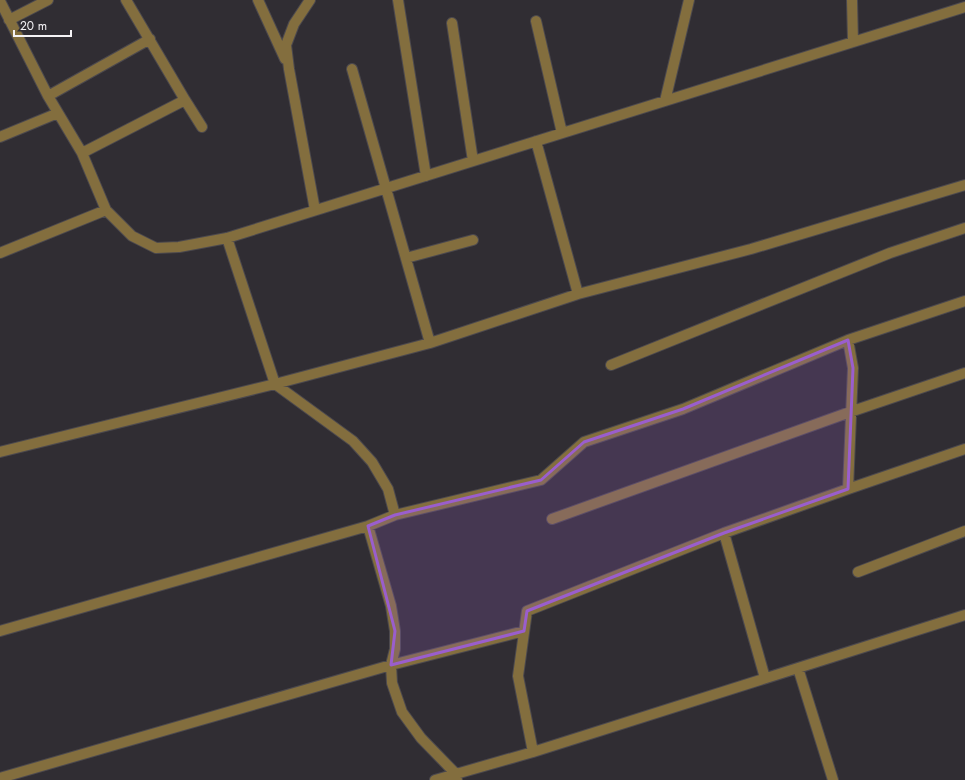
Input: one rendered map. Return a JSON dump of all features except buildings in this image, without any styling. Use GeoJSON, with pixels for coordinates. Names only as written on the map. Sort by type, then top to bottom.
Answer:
{"type":"FeatureCollection","features":[{"type":"Feature","properties":{"kind":"street"},"geometry":{"type":"LineString","coordinates":[[9,20],[48,0]]}},
{"type":"Feature","properties":{"kind":"street"},"geometry":{"type":"LineString","coordinates":[[126,0],[202,128]]}},
{"type":"Feature","properties":{"kind":"street"},"geometry":{"type":"LineString","coordinates":[[258,0],[288,69]]}},
{"type":"Feature","properties":{"kind":"street"},"geometry":{"type":"LineString","coordinates":[[310,0],[294,24],[286,45],[288,69],[315,210]]}},
{"type":"Feature","properties":{"kind":"street"},"geometry":{"type":"LineString","coordinates":[[398,0],[426,176]]}},
{"type":"Feature","properties":{"kind":"street"},"geometry":{"type":"LineString","coordinates":[[665,101],[689,0]]}},
{"type":"Feature","properties":{"kind":"street"},"geometry":{"type":"LineString","coordinates":[[852,0],[854,42]]}},
{"type":"Feature","properties":{"kind":"street"},"geometry":{"type":"LineString","coordinates":[[0,1],[48,96],[82,153],[106,210],[132,236],[156,248],[179,247],[227,238],[965,7]]}},
{"type":"Feature","properties":{"kind":"street"},"geometry":{"type":"LineString","coordinates":[[536,21],[562,133]]}},
{"type":"Feature","properties":{"kind":"street"},"geometry":{"type":"LineString","coordinates":[[452,23],[473,161]]}},
{"type":"Feature","properties":{"kind":"street"},"geometry":{"type":"LineString","coordinates":[[48,96],[150,39]]}},
{"type":"Feature","properties":{"kind":"street"},"geometry":{"type":"LineString","coordinates":[[352,69],[430,343]]}},
{"type":"Feature","properties":{"kind":"street"},"geometry":{"type":"LineString","coordinates":[[82,153],[184,100]]}},
{"type":"Feature","properties":{"kind":"street"},"geometry":{"type":"LineString","coordinates":[[0,137],[58,113]]}},
{"type":"Feature","properties":{"kind":"street"},"geometry":{"type":"LineString","coordinates":[[536,141],[578,294]]}},
{"type":"Feature","properties":{"kind":"street"},"geometry":{"type":"LineString","coordinates":[[0,452],[275,384],[430,343],[578,294],[751,248],[965,185]]}},
{"type":"Feature","properties":{"kind":"street"},"geometry":{"type":"LineString","coordinates":[[0,253],[106,210]]}},
{"type":"Feature","properties":{"kind":"street"},"geometry":{"type":"LineString","coordinates":[[611,365],[890,253],[965,228]]}},
{"type":"Feature","properties":{"kind":"street"},"geometry":{"type":"LineString","coordinates":[[227,238],[275,384],[353,441],[372,462],[388,489],[395,515]]}},
{"type":"Feature","properties":{"kind":"street"},"geometry":{"type":"LineString","coordinates":[[406,258],[473,240]]}},
{"type":"Feature","properties":{"kind":"street"},"geometry":{"type":"LineString","coordinates":[[0,631],[368,526],[395,515],[541,480],[584,442],[683,409],[848,340],[965,301]]}},
{"type":"Feature","properties":{"kind":"street"},"geometry":{"type":"LineString","coordinates":[[848,340],[853,368],[848,489]]}},
{"type":"Feature","properties":{"kind":"street"},"geometry":{"type":"LineString","coordinates":[[552,519],[850,412],[965,373]]}},
{"type":"Feature","properties":{"kind":"street"},"geometry":{"type":"LineString","coordinates":[[533,752],[518,676],[527,611],[724,533],[965,449]]}},
{"type":"Feature","properties":{"kind":"street"},"geometry":{"type":"LineString","coordinates":[[368,526],[390,606],[395,631],[395,649],[391,665],[392,683],[402,712],[421,738],[457,777]]}},
{"type":"Feature","properties":{"kind":"street"},"geometry":{"type":"LineString","coordinates":[[858,572],[965,531]]}},
{"type":"Feature","properties":{"kind":"street"},"geometry":{"type":"LineString","coordinates":[[724,533],[765,678]]}},
{"type":"Feature","properties":{"kind":"street"},"geometry":{"type":"LineString","coordinates":[[435,780],[457,777],[965,615]]}},
{"type":"Feature","properties":{"kind":"street"},"geometry":{"type":"LineString","coordinates":[[0,778],[391,665],[524,631]]}},
{"type":"Feature","properties":{"kind":"street"},"geometry":{"type":"LineString","coordinates":[[798,668],[833,780]]}},
{"type":"Feature","properties":{"kind":"highlighted area"},"geometry":{"type":"Polygon","coordinates":[[[848,340],[853,368],[848,489],[724,533],[527,611],[524,631],[391,665],[395,631],[368,526],[395,515],[541,480],[584,442],[683,409],[848,340]]]}}]}
